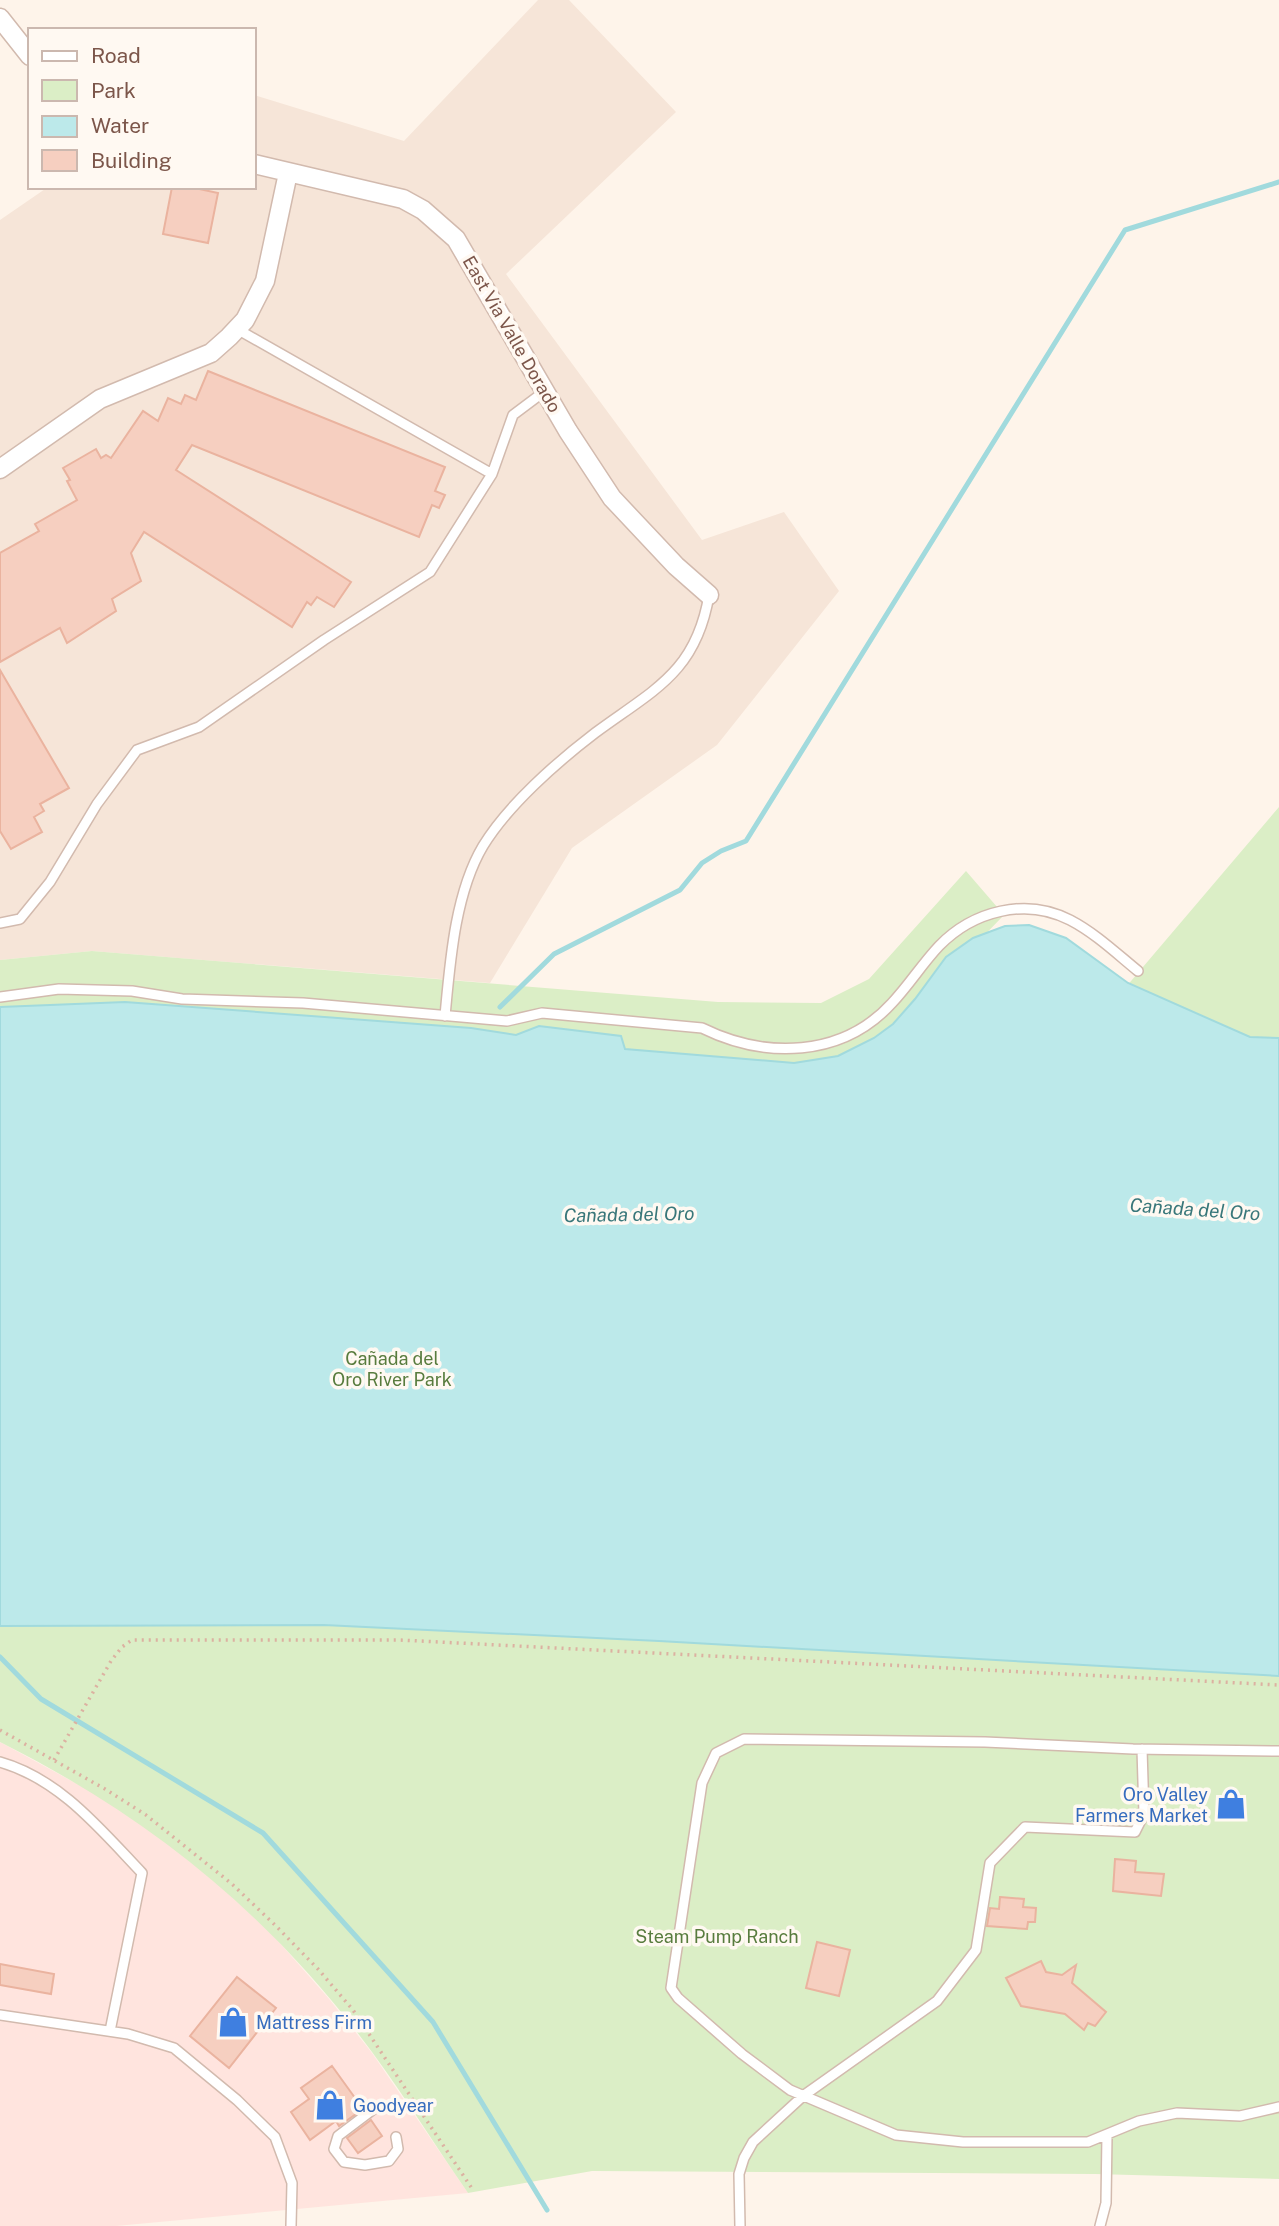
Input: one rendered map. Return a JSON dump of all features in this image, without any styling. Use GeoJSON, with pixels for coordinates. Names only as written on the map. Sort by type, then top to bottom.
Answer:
{"type":"FeatureCollection","features":[{"type":"Feature","properties":{"kind":"street"},"geometry":{"type":"LineString","coordinates":[[0,18],[28,53]]}},
{"type":"Feature","properties":{"kind":"street","name":"East Via Valle Dorado"},"geometry":{"type":"LineString","coordinates":[[256,165],[403,200],[423,210],[456,239],[568,431],[612,498],[666,557],[709,595]]}},
{"type":"Feature","properties":{"kind":"street"},"geometry":{"type":"LineString","coordinates":[[0,468],[100,399],[211,353],[237,329],[245,320],[265,281],[288,173]]}},
{"type":"Feature","properties":{"kind":"lane"},"geometry":{"type":"LineString","coordinates":[[237,329],[492,474]]}},
{"type":"Feature","properties":{"kind":"lane"},"geometry":{"type":"LineString","coordinates":[[0,923],[20,919],[50,882],[97,804],[137,750],[199,727],[324,640],[430,572],[492,474],[513,415],[545,390]]}},
{"type":"Feature","properties":{"kind":"lane"},"geometry":{"type":"LineString","coordinates":[[445,1016],[454,942],[465,886],[483,846],[517,800],[592,735],[670,678],[691,652],[705,621],[709,595]]}},
{"type":"Feature","properties":{"kind":"lane"},"geometry":{"type":"LineString","coordinates":[[0,997],[59,989],[132,991],[182,999],[303,1003],[507,1021],[542,1013],[702,1028],[724,1039],[745,1045],[795,1050],[839,1040],[875,1018],[891,1005],[940,945],[956,931],[992,913],[1011,908],[1046,911],[1068,919],[1092,933],[1138,971]]}},
{"type":"Feature","properties":{"kind":"lane"},"geometry":{"type":"LineString","coordinates":[[1279,1751],[1142,1749],[985,1742],[744,1739],[716,1753],[702,1783],[671,1988],[678,1998],[742,2054],[790,2090],[896,2135],[963,2143],[1088,2142],[1139,2120],[1177,2113],[1240,2116],[1279,2107]]}},
{"type":"Feature","properties":{"kind":"lane"},"geometry":{"type":"LineString","coordinates":[[740,2226],[739,2174],[753,2142],[803,2096],[937,2001],[976,1950],[990,1863],[1025,1827],[1135,1832],[1144,1814],[1142,1749]]}},
{"type":"Feature","properties":{"kind":"lane"},"geometry":{"type":"LineString","coordinates":[[0,1762],[17,1767],[75,1802],[142,1874],[110,2031]]}},
{"type":"Feature","properties":{"kind":"lane"},"geometry":{"type":"LineString","coordinates":[[0,2015],[128,2034],[174,2048],[237,2100],[275,2137],[292,2183],[291,2226]]}},
{"type":"Feature","properties":{"kind":"lane"},"geometry":{"type":"LineString","coordinates":[[375,2108],[338,2136],[334,2148],[344,2162],[365,2165],[389,2161],[398,2149],[396,2137]]}},
{"type":"Feature","properties":{"kind":"lane"},"geometry":{"type":"LineString","coordinates":[[1100,2226],[1106,2203],[1107,2135]]}},
{"type":"Feature","properties":{"kind":"path"},"geometry":{"type":"LineString","coordinates":[[54,1760],[102,1674],[122,1647],[132,1640],[400,1640],[1279,1685]]}},
{"type":"Feature","properties":{"kind":"path"},"geometry":{"type":"LineString","coordinates":[[0,1730],[146,1815],[232,1884],[318,1969],[353,2010],[473,2190]]}},
{"type":"Feature","properties":{"kind":"shaded area"},"geometry":{"type":"Polygon","coordinates":[[[538,0],[569,0],[676,112],[506,274],[702,540],[784,512],[839,591],[717,745],[572,848],[490,983],[92,951],[0,960],[0,220],[45,189],[256,189],[256,96],[404,141],[538,0]]]}},
{"type":"Feature","properties":{"kind":"shaded area"},"geometry":{"type":"Polygon","coordinates":[[[0,1742],[103,1798],[170,1845],[216,1882],[272,1934],[372,2053],[468,2193],[116,2226],[0,2226],[0,1742]]]}},
{"type":"Feature","properties":{"kind":"green space","name":"Cañada del Oro River Park"},"geometry":{"type":"Polygon","coordinates":[[[1279,807],[1279,2179],[1095,2174],[592,2171],[468,2193],[372,2052],[293,1957],[250,1914],[205,1874],[157,1837],[55,1771],[0,1742],[0,960],[92,951],[718,1002],[821,1003],[869,979],[966,871],[1004,915],[839,1085],[1029,1101],[1279,807]]]}},
{"type":"Feature","properties":{"kind":"water","name":"Cañada del Oro River Park"},"geometry":{"type":"Polygon","coordinates":[[[1029,925],[1066,938],[1128,983],[1250,1037],[1279,1038],[1279,1676],[324,1625],[0,1626],[0,1007],[125,1002],[471,1028],[516,1035],[539,1026],[621,1036],[625,1049],[794,1063],[838,1056],[874,1038],[893,1024],[946,957],[973,938],[1005,926],[1029,925]]]}},
{"type":"Feature","properties":{"kind":"building"},"geometry":{"type":"Polygon","coordinates":[[[172,189],[199,189],[218,193],[208,243],[163,234],[172,189]]]}},
{"type":"Feature","properties":{"kind":"building"},"geometry":{"type":"Polygon","coordinates":[[[208,371],[445,467],[435,491],[445,495],[439,508],[432,505],[419,537],[192,445],[176,470],[351,582],[334,607],[317,597],[311,605],[307,602],[292,627],[144,532],[131,553],[141,581],[112,599],[116,611],[67,643],[60,628],[0,662],[0,553],[39,531],[35,524],[77,500],[63,468],[96,449],[101,458],[106,455],[111,458],[143,411],[158,421],[168,398],[181,404],[185,395],[196,400],[208,371]]]}},
{"type":"Feature","properties":{"kind":"building"},"geometry":{"type":"Polygon","coordinates":[[[0,670],[69,788],[40,804],[44,811],[34,817],[42,832],[11,849],[0,831],[0,670]]]}},
{"type":"Feature","properties":{"kind":"building"},"geometry":{"type":"Polygon","coordinates":[[[1115,1859],[1136,1861],[1135,1872],[1164,1874],[1161,1896],[1113,1891],[1115,1859]]]}},
{"type":"Feature","properties":{"kind":"building"},"geometry":{"type":"Polygon","coordinates":[[[1000,1897],[1024,1899],[1023,1907],[1036,1908],[1035,1922],[1028,1922],[1027,1929],[987,1926],[990,1908],[999,1909],[1000,1897]]]}},
{"type":"Feature","properties":{"kind":"building"},"geometry":{"type":"Polygon","coordinates":[[[817,1942],[850,1950],[839,1996],[806,1988],[817,1942]]]}},
{"type":"Feature","properties":{"kind":"building"},"geometry":{"type":"Polygon","coordinates":[[[1041,1961],[1046,1972],[1062,1975],[1076,1965],[1072,1983],[1106,2012],[1095,2026],[1088,2023],[1084,2030],[1065,2014],[1021,2006],[1006,1978],[1041,1961]]]}},
{"type":"Feature","properties":{"kind":"building"},"geometry":{"type":"Polygon","coordinates":[[[0,1964],[54,1974],[51,1994],[0,1985],[0,1964]]]}},
{"type":"Feature","properties":{"kind":"building","name":"Mattress Firm"},"geometry":{"type":"Polygon","coordinates":[[[237,1977],[276,2008],[229,2068],[190,2036],[237,1977]]]}},
{"type":"Feature","properties":{"kind":"building","name":"Goodyear"},"geometry":{"type":"Polygon","coordinates":[[[332,2066],[363,2109],[339,2126],[336,2121],[310,2140],[291,2112],[309,2099],[301,2088],[332,2066]]]}},
{"type":"Feature","properties":{"kind":"building"},"geometry":{"type":"Polygon","coordinates":[[[371,2120],[382,2136],[358,2153],[347,2138],[371,2120]]]}},
{"type":"Feature","properties":{"kind":"waterway"},"geometry":{"type":"LineString","coordinates":[[500,1007],[554,954],[680,890],[702,863],[721,851],[746,841],[1125,230],[1279,182]]}},
{"type":"Feature","properties":{"kind":"waterway"},"geometry":{"type":"LineString","coordinates":[[0,1657],[41,1699],[263,1833],[433,2022],[547,2210]]}},
{"type":"Feature","properties":{"kind":"place","name":"Oro Valley Farmers Market"},"geometry":{"type":"Point","coordinates":[1231,1804]}},
{"type":"Feature","properties":{"kind":"place","name":"Mattress Firm"},"geometry":{"type":"Point","coordinates":[233,2022]}},
{"type":"Feature","properties":{"kind":"place","name":"Goodyear"},"geometry":{"type":"Point","coordinates":[330,2105]}},
{"type":"Feature","properties":{"kind":"water label","name":"Cañada del Oro"},"geometry":{"type":"Point","coordinates":[1195,1209]}},
{"type":"Feature","properties":{"kind":"water label","name":"Cañada del Oro"},"geometry":{"type":"Point","coordinates":[629,1214]}},
{"type":"Feature","properties":{"kind":"park label","name":"Steam Pump Ranch"},"geometry":{"type":"Point","coordinates":[717,1936]}}]}
